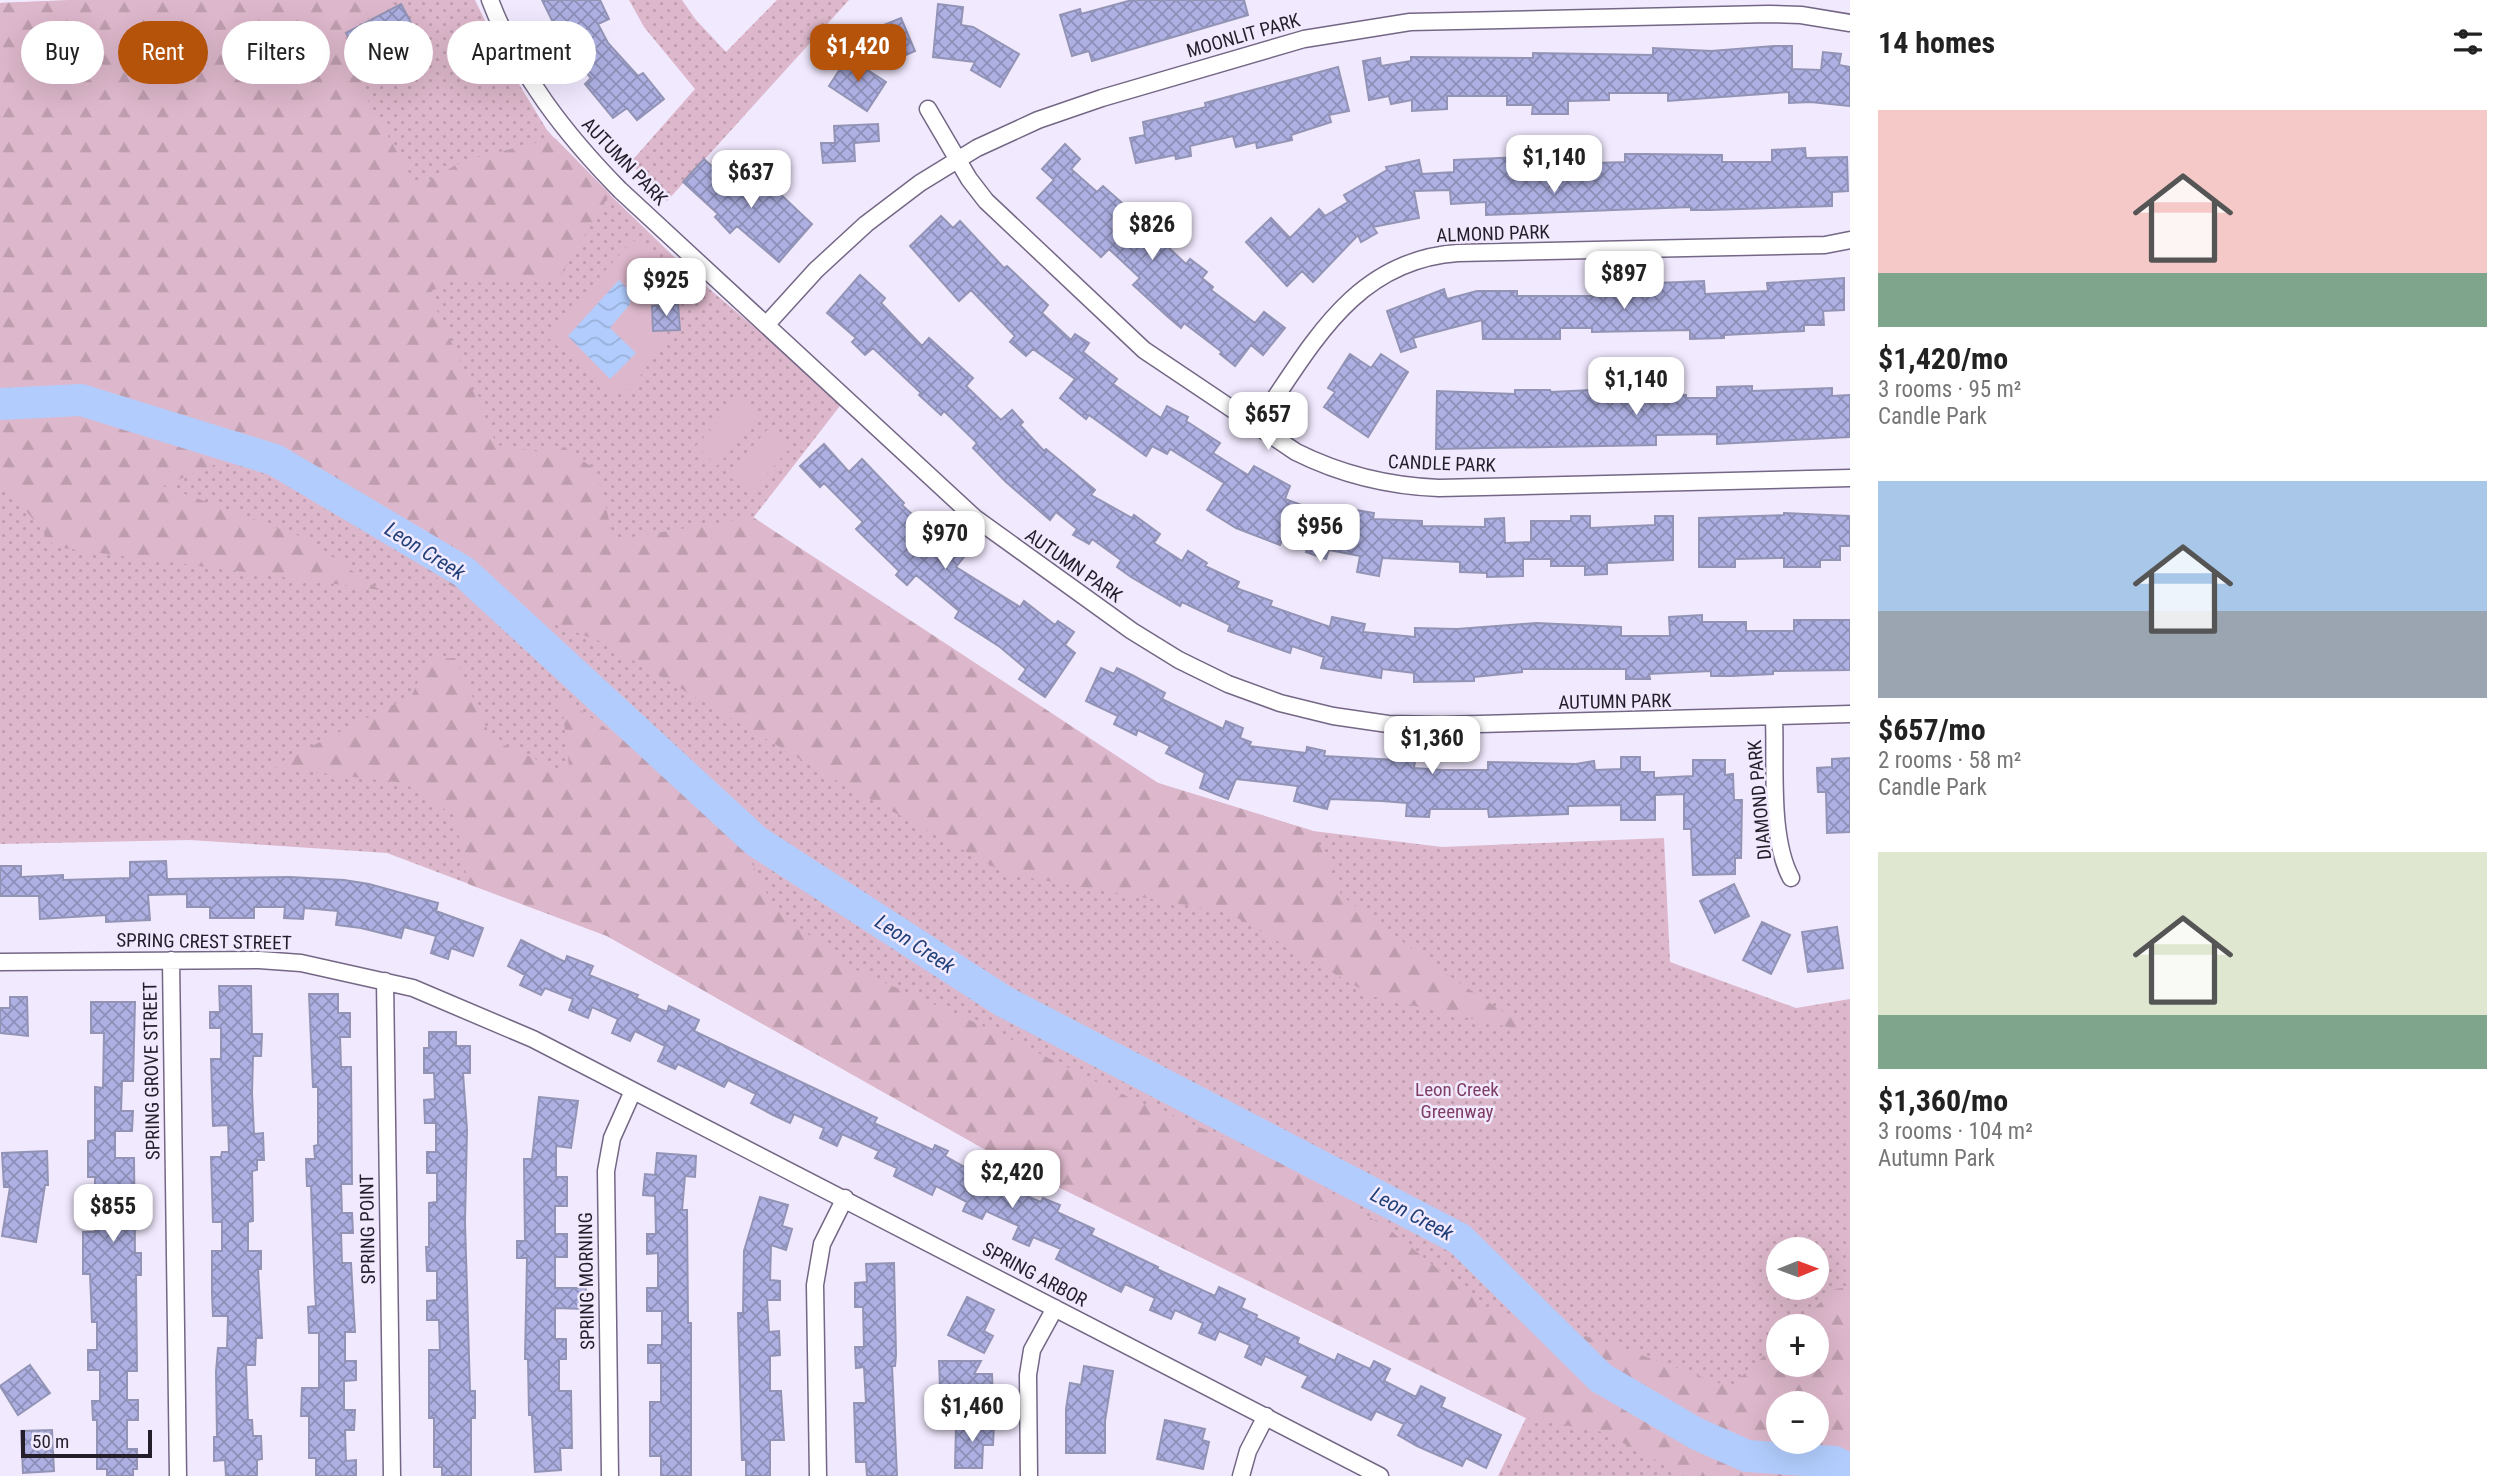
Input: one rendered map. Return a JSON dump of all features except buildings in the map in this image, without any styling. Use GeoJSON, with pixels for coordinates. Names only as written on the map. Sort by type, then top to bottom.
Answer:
{"type":"FeatureCollection","features":[{"type":"Feature","properties":{"kind":"street","name":"AUTUMN PARK"},"geometry":{"type":"LineString","coordinates":[[490,0],[519,62],[548,108],[582,151],[975,518],[1132,631],[1179,660],[1228,684],[1280,703],[1333,716],[1388,723],[1442,725],[1850,714]]}},
{"type":"Feature","properties":{"kind":"street","name":"MOONLIT PARK"},"geometry":{"type":"LineString","coordinates":[[766,325],[817,270],[866,224],[919,183],[957,160],[1038,120],[1102,97],[1348,30],[1410,22],[1768,14],[1801,15],[1850,23]]}},
{"type":"Feature","properties":{"kind":"street","name":"CANDLE PARK"},"geometry":{"type":"LineString","coordinates":[[928,109],[980,194],[1144,350],[1256,426],[1323,466],[1370,480],[1410,487],[1850,478]]}},
{"type":"Feature","properties":{"kind":"street","name":"ALMOND PARK"},"geometry":{"type":"LineString","coordinates":[[1256,426],[1329,322],[1351,296],[1378,276],[1408,262],[1458,253],[1825,245],[1850,240]]}},
{"type":"Feature","properties":{"kind":"street","name":"DIAMOND PARK"},"geometry":{"type":"LineString","coordinates":[[1774,718],[1779,838],[1784,864],[1791,878]]}},
{"type":"Feature","properties":{"kind":"street","name":"SPRING GROVE STREET"},"geometry":{"type":"LineString","coordinates":[[171,960],[178,1476]]}},
{"type":"Feature","properties":{"kind":"street","name":"SPRING CREST STREET"},"geometry":{"type":"LineString","coordinates":[[0,962],[291,962],[385,981],[413,988],[474,1013],[633,1091]]}},
{"type":"Feature","properties":{"kind":"street","name":"SPRING POINT"},"geometry":{"type":"LineString","coordinates":[[385,981],[392,1476]]}},
{"type":"Feature","properties":{"kind":"street","name":"SPRING ARBOR"},"geometry":{"type":"LineString","coordinates":[[633,1091],[1380,1476]]}},
{"type":"Feature","properties":{"kind":"street","name":"SPRING MORNING"},"geometry":{"type":"LineString","coordinates":[[610,1476],[606,1171],[612,1138],[633,1091]]}},
{"type":"Feature","properties":{"kind":"street"},"geometry":{"type":"LineString","coordinates":[[818,1476],[816,1285],[822,1244],[845,1198]]}},
{"type":"Feature","properties":{"kind":"street"},"geometry":{"type":"LineString","coordinates":[[1029,1476],[1028,1375],[1032,1350],[1055,1308]]}},
{"type":"Feature","properties":{"kind":"street"},"geometry":{"type":"LineString","coordinates":[[1241,1476],[1248,1451],[1266,1416]]}},
{"type":"Feature","properties":{"kind":"green space","name":"Leon Creek Greenway"},"geometry":{"type":"Polygon","coordinates":[[[71,0],[475,0],[485,21],[447,21],[447,84],[519,84],[547,130],[574,160],[694,276],[843,402],[753,518],[932,639],[1158,783],[1313,831],[1442,847],[1664,838],[1670,962],[1796,1008],[1850,999],[1850,1476],[1498,1476],[1526,1418],[1002,1159],[607,936],[387,853],[190,840],[0,844],[0,3],[71,0]]]}},
{"type":"Feature","properties":{"kind":"green space"},"geometry":{"type":"Polygon","coordinates":[[[80,0],[399,0],[363,21],[344,21],[344,84],[362,84],[363,92],[417,187],[463,161],[555,138],[610,194],[557,281],[459,278],[429,292],[497,445],[541,452],[564,447],[597,471],[614,540],[753,517],[1158,783],[1313,831],[1342,896],[1439,969],[1535,1033],[1375,997],[1227,912],[1007,874],[844,785],[602,642],[444,583],[263,445],[163,486],[305,538],[380,590],[55,547],[0,478],[0,3],[80,0]]]}},
{"type":"Feature","properties":{"kind":"green space"},"geometry":{"type":"Polygon","coordinates":[[[629,0],[682,0],[696,20],[726,52],[777,0],[849,0],[667,201],[630,163],[695,89],[644,27],[629,0]]]}},
{"type":"Feature","properties":{"kind":"green space"},"geometry":{"type":"Polygon","coordinates":[[[633,240],[662,264],[666,339],[629,392],[624,388],[615,397],[546,336],[633,240]]]}},
{"type":"Feature","properties":{"kind":"green space"},"geometry":{"type":"Polygon","coordinates":[[[738,399],[760,419],[717,466],[696,446],[738,399]]]}},
{"type":"Feature","properties":{"kind":"green space"},"geometry":{"type":"Polygon","coordinates":[[[769,428],[791,447],[749,494],[727,474],[769,428]]]}},
{"type":"Feature","properties":{"kind":"green space"},"geometry":{"type":"Polygon","coordinates":[[[455,658],[492,740],[570,774],[561,697],[661,766],[743,845],[774,908],[852,968],[994,1031],[1121,1094],[1287,1164],[1391,1231],[1485,1307],[1599,1340],[1730,1387],[1766,1354],[1766,1377],[1829,1377],[1829,1314],[1808,1314],[1823,1300],[1829,1300],[1829,1295],[1835,1289],[1850,1287],[1850,1476],[1686,1476],[1602,1432],[1526,1418],[1002,1159],[607,936],[468,884],[455,816],[404,783],[271,767],[412,695],[428,659],[455,658]]]}},
{"type":"Feature","properties":{"kind":"water"},"geometry":{"type":"Polygon","coordinates":[[[619,280],[631,292],[630,304],[610,328],[636,353],[610,379],[568,336],[619,280]]]}},
{"type":"Feature","properties":{"kind":"waterway","name":"Leon Creek"},"geometry":{"type":"LineString","coordinates":[[0,404],[81,400],[275,460],[464,572],[756,841],[1003,1001],[1460,1239],[1601,1378],[1697,1434],[1747,1456],[1835,1462],[1850,1470]]}}]}
